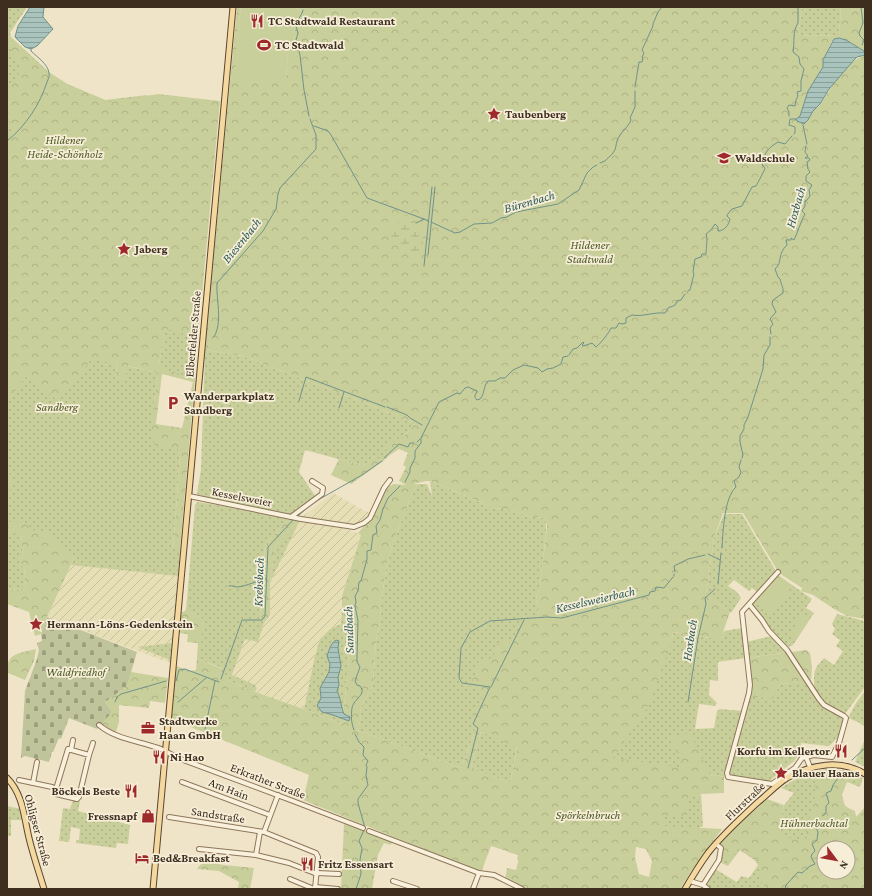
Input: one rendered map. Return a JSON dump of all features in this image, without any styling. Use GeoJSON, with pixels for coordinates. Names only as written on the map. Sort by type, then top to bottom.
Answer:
{"type":"FeatureCollection","features":[{"type":"Feature","properties":{"kind":"main road","name":"Elberfelder Straße"},"geometry":{"type":"LineString","coordinates":[[153,889],[233,7]]}},
{"type":"Feature","properties":{"kind":"main road","name":"Flurstraße"},"geometry":{"type":"LineString","coordinates":[[685,889],[704,859],[716,844],[739,819],[787,778],[810,767],[839,765],[865,774]]}},
{"type":"Feature","properties":{"kind":"main road","name":"Ohligser Straße"},"geometry":{"type":"LineString","coordinates":[[7,778],[18,792],[21,800],[29,839],[44,889]]}},
{"type":"Feature","properties":{"kind":"street","name":"Kesselsweier"},"geometry":{"type":"LineString","coordinates":[[189,496],[349,528],[360,526],[370,518],[384,488],[390,480]]}},
{"type":"Feature","properties":{"kind":"street"},"geometry":{"type":"LineString","coordinates":[[291,517],[322,494],[323,488],[312,481]]}},
{"type":"Feature","properties":{"kind":"street"},"geometry":{"type":"LineString","coordinates":[[748,604],[787,650],[824,705],[846,718],[839,744],[832,757],[814,755],[802,758],[795,768],[772,784],[727,776],[750,685],[742,612],[748,604],[778,572]]}},
{"type":"Feature","properties":{"kind":"street","name":"Erkrather Straße"},"geometry":{"type":"LineString","coordinates":[[99,725],[117,735],[160,749],[178,758],[363,828]]}},
{"type":"Feature","properties":{"kind":"street"},"geometry":{"type":"LineString","coordinates":[[71,750],[73,740]]}},
{"type":"Feature","properties":{"kind":"street"},"geometry":{"type":"LineString","coordinates":[[90,755],[68,749],[66,751],[56,794],[77,799],[79,797],[90,755],[93,743]]}},
{"type":"Feature","properties":{"kind":"street"},"geometry":{"type":"LineString","coordinates":[[806,757],[810,767]]}},
{"type":"Feature","properties":{"kind":"street"},"geometry":{"type":"LineString","coordinates":[[33,783],[38,762]]}},
{"type":"Feature","properties":{"kind":"street"},"geometry":{"type":"LineString","coordinates":[[19,780],[56,790]]}},
{"type":"Feature","properties":{"kind":"street","name":"Am Hain"},"geometry":{"type":"LineString","coordinates":[[182,782],[270,815]]}},
{"type":"Feature","properties":{"kind":"street"},"geometry":{"type":"LineString","coordinates":[[256,855],[262,832],[278,795]]}},
{"type":"Feature","properties":{"kind":"street","name":"Sandstraße"},"geometry":{"type":"LineString","coordinates":[[169,817],[262,832],[316,853],[318,857],[317,873]]}},
{"type":"Feature","properties":{"kind":"street"},"geometry":{"type":"LineString","coordinates":[[369,831],[479,873],[494,876],[522,889]]}},
{"type":"Feature","properties":{"kind":"street"},"geometry":{"type":"LineString","coordinates":[[703,885],[719,860],[721,848],[716,844]]}},
{"type":"Feature","properties":{"kind":"street"},"geometry":{"type":"LineString","coordinates":[[200,849],[256,855],[289,863],[317,873],[339,874]]}},
{"type":"Feature","properties":{"kind":"street"},"geometry":{"type":"LineString","coordinates":[[315,888],[317,873]]}},
{"type":"Feature","properties":{"kind":"street"},"geometry":{"type":"LineString","coordinates":[[473,889],[479,873]]}},
{"type":"Feature","properties":{"kind":"street"},"geometry":{"type":"LineString","coordinates":[[290,880],[315,888],[338,889]]}},
{"type":"Feature","properties":{"kind":"street"},"geometry":{"type":"LineString","coordinates":[[393,881],[417,889]]}},
{"type":"Feature","properties":{"kind":"street"},"geometry":{"type":"LineString","coordinates":[[690,881],[703,885],[708,889]]}},
{"type":"Feature","properties":{"kind":"shaded area"},"geometry":{"type":"Polygon","coordinates":[[[333,493],[365,511],[372,513],[370,517],[358,525],[347,525],[302,517],[333,493]]]}},
{"type":"Feature","properties":{"kind":"shaded area"},"geometry":{"type":"Polygon","coordinates":[[[300,520],[346,529],[361,534],[342,596],[341,624],[330,629],[320,639],[304,709],[255,692],[257,688],[232,676],[245,639],[258,641],[264,623],[270,615],[270,583],[300,520]]]}},
{"type":"Feature","properties":{"kind":"shaded area"},"geometry":{"type":"Polygon","coordinates":[[[71,565],[178,576],[170,663],[47,617],[71,565]]]}},
{"type":"Feature","properties":{"kind":"green space"},"geometry":{"type":"Polygon","coordinates":[[[7,7],[27,7],[10,33],[11,37],[50,73],[65,83],[105,100],[147,95],[151,139],[52,354],[118,363],[115,377],[124,379],[127,366],[158,373],[154,401],[155,449],[178,449],[180,454],[173,548],[180,549],[178,576],[71,565],[74,558],[21,534],[7,533],[7,7]]]}},
{"type":"Feature","properties":{"kind":"green space","name":"Hildener Stadtwald"},"geometry":{"type":"Polygon","coordinates":[[[237,7],[241,7],[237,37],[286,79],[288,52],[295,35],[295,25],[301,10],[292,7],[802,7],[798,35],[839,36],[841,7],[865,7],[865,52],[846,40],[832,41],[823,60],[823,67],[808,91],[800,116],[796,118],[804,124],[820,105],[845,69],[858,58],[865,55],[865,619],[847,616],[813,595],[801,591],[802,588],[779,573],[743,513],[723,513],[714,538],[706,594],[730,612],[721,638],[717,639],[673,632],[670,648],[647,708],[613,758],[685,768],[668,737],[690,733],[709,774],[724,777],[724,793],[701,794],[688,799],[686,816],[662,815],[664,826],[722,829],[680,889],[529,889],[505,880],[507,868],[516,870],[520,855],[491,846],[482,870],[477,871],[303,800],[309,775],[171,719],[176,666],[190,671],[196,670],[198,643],[187,642],[188,634],[180,633],[181,613],[186,610],[203,620],[200,660],[225,670],[225,679],[255,692],[342,724],[348,669],[349,638],[342,609],[342,596],[361,535],[358,533],[374,515],[387,487],[394,484],[406,485],[399,481],[406,467],[403,465],[408,453],[399,449],[390,455],[384,447],[404,436],[416,423],[243,356],[205,350],[237,7]],[[430,481],[413,484],[418,484],[412,494],[393,543],[387,564],[380,609],[381,617],[376,641],[373,685],[362,705],[360,713],[361,719],[357,730],[461,768],[475,731],[470,721],[482,700],[481,690],[469,686],[475,673],[477,659],[487,660],[493,657],[498,643],[500,641],[510,640],[519,630],[525,617],[535,617],[539,614],[536,599],[540,586],[547,526],[546,521],[543,518],[528,516],[510,510],[494,508],[430,481]],[[481,732],[471,767],[510,783],[517,748],[491,735],[481,732]],[[636,847],[635,857],[639,874],[649,877],[652,861],[646,849],[636,847]]]}},
{"type":"Feature","properties":{"kind":"green space","name":"TC Stadtwald"},"geometry":{"type":"Polygon","coordinates":[[[241,7],[292,7],[301,10],[295,25],[295,35],[288,52],[286,79],[235,79],[237,37],[241,7]]]}},
{"type":"Feature","properties":{"kind":"green space"},"geometry":{"type":"Polygon","coordinates":[[[802,7],[841,7],[839,36],[798,35],[802,7]]]}},
{"type":"Feature","properties":{"kind":"green space","name":"Hildener Heide-Schönholz"},"geometry":{"type":"Polygon","coordinates":[[[7,24],[10,38],[47,71],[69,85],[110,102],[158,94],[220,101],[198,338],[166,329],[158,367],[195,379],[180,549],[173,549],[180,454],[178,449],[155,449],[152,430],[158,373],[128,366],[125,379],[115,377],[118,363],[91,360],[58,401],[28,375],[7,400],[7,137],[16,130],[7,118],[7,91],[21,70],[7,42],[7,24]],[[162,374],[156,424],[182,428],[193,382],[162,374]]]}},
{"type":"Feature","properties":{"kind":"green space"},"geometry":{"type":"Polygon","coordinates":[[[405,215],[413,219],[418,225],[423,236],[420,254],[412,256],[405,254],[404,246],[387,233],[405,215]]]}},
{"type":"Feature","properties":{"kind":"green space"},"geometry":{"type":"Polygon","coordinates":[[[166,328],[198,338],[195,379],[158,368],[166,328]]]}},
{"type":"Feature","properties":{"kind":"green space"},"geometry":{"type":"Polygon","coordinates":[[[205,350],[243,356],[416,423],[404,436],[385,447],[390,455],[382,462],[374,456],[364,466],[305,450],[299,472],[316,497],[293,515],[205,497],[197,494],[201,469],[205,350]]]}},
{"type":"Feature","properties":{"kind":"green space"},"geometry":{"type":"Polygon","coordinates":[[[374,456],[382,462],[351,484],[331,475],[339,459],[364,466],[374,456]]]}},
{"type":"Feature","properties":{"kind":"green space"},"geometry":{"type":"Polygon","coordinates":[[[7,473],[12,475],[7,519],[7,473]]]}},
{"type":"Feature","properties":{"kind":"green space","name":"Spörkelnbruch"},"geometry":{"type":"Polygon","coordinates":[[[430,481],[494,508],[510,510],[528,516],[543,518],[546,521],[540,586],[536,599],[539,614],[672,638],[673,632],[710,638],[721,638],[724,631],[742,628],[746,658],[718,662],[718,681],[710,680],[709,695],[717,703],[715,706],[699,704],[695,729],[714,728],[717,711],[720,709],[743,711],[724,777],[710,774],[695,796],[701,794],[703,827],[700,827],[700,829],[658,828],[560,869],[517,860],[518,855],[508,852],[522,803],[543,702],[482,700],[475,731],[461,768],[357,730],[361,719],[360,713],[362,705],[373,685],[376,641],[381,617],[380,609],[387,564],[393,543],[412,494],[418,484],[427,484],[432,496],[430,481]]]}},
{"type":"Feature","properties":{"kind":"green space"},"geometry":{"type":"Polygon","coordinates":[[[197,502],[289,518],[265,545],[260,617],[264,623],[258,642],[245,639],[232,675],[253,684],[257,688],[255,692],[225,679],[225,670],[199,660],[203,620],[186,610],[195,505],[197,502]]]}},
{"type":"Feature","properties":{"kind":"green space"},"geometry":{"type":"Polygon","coordinates":[[[724,514],[742,514],[777,573],[758,593],[752,588],[749,591],[734,580],[728,586],[737,592],[741,598],[731,613],[706,594],[714,538],[724,514]]]}},
{"type":"Feature","properties":{"kind":"green space"},"geometry":{"type":"Polygon","coordinates":[[[289,518],[300,520],[276,545],[270,583],[270,615],[264,623],[260,617],[265,545],[289,518]]]}},
{"type":"Feature","properties":{"kind":"green space"},"geometry":{"type":"Polygon","coordinates":[[[300,520],[270,583],[276,545],[300,520]]]}},
{"type":"Feature","properties":{"kind":"green space"},"geometry":{"type":"Polygon","coordinates":[[[21,521],[36,532],[46,531],[74,558],[47,617],[41,634],[35,636],[29,612],[7,604],[7,589],[26,590],[24,567],[19,564],[19,559],[23,556],[21,534],[7,534],[7,522],[21,521]]]}},
{"type":"Feature","properties":{"kind":"green space"},"geometry":{"type":"Polygon","coordinates":[[[7,534],[21,534],[23,556],[19,559],[19,564],[24,567],[26,590],[7,589],[7,534]]]}},
{"type":"Feature","properties":{"kind":"green space"},"geometry":{"type":"Polygon","coordinates":[[[778,575],[812,599],[806,608],[814,613],[793,645],[788,647],[770,630],[751,605],[778,575]]]}},
{"type":"Feature","properties":{"kind":"green space"},"geometry":{"type":"Polygon","coordinates":[[[777,578],[779,578],[789,588],[790,592],[770,613],[758,599],[777,578]]]}},
{"type":"Feature","properties":{"kind":"green space"},"geometry":{"type":"Polygon","coordinates":[[[342,609],[349,638],[348,669],[342,724],[304,709],[320,639],[330,629],[341,624],[342,609]]]}},
{"type":"Feature","properties":{"kind":"green space"},"geometry":{"type":"Polygon","coordinates":[[[803,613],[810,618],[796,640],[789,635],[803,613]]]}},
{"type":"Feature","properties":{"kind":"green space"},"geometry":{"type":"Polygon","coordinates":[[[837,614],[865,621],[865,687],[845,714],[829,706],[820,698],[815,687],[814,680],[814,674],[817,666],[824,658],[834,665],[843,651],[836,646],[840,640],[832,634],[835,629],[832,624],[837,614]]]}},
{"type":"Feature","properties":{"kind":"green space","name":"Waldfriedhof"},"geometry":{"type":"Polygon","coordinates":[[[47,617],[137,652],[127,686],[105,702],[112,712],[97,729],[69,718],[61,739],[59,738],[52,752],[49,762],[25,756],[21,758],[25,691],[37,659],[39,650],[37,643],[42,641],[41,634],[47,617]]]}},
{"type":"Feature","properties":{"kind":"green space"},"geometry":{"type":"Polygon","coordinates":[[[772,636],[788,652],[748,658],[746,642],[772,636]]]}},
{"type":"Feature","properties":{"kind":"green space"},"geometry":{"type":"Polygon","coordinates":[[[172,643],[170,660],[138,647],[172,643]]]}},
{"type":"Feature","properties":{"kind":"green space"},"geometry":{"type":"Polygon","coordinates":[[[36,649],[34,661],[25,680],[8,673],[7,666],[11,658],[19,653],[36,649]]]}},
{"type":"Feature","properties":{"kind":"green space"},"geometry":{"type":"Polygon","coordinates":[[[806,650],[810,653],[812,667],[811,682],[779,684],[772,699],[750,696],[748,658],[806,650]]]}},
{"type":"Feature","properties":{"kind":"green space"},"geometry":{"type":"Polygon","coordinates":[[[131,672],[168,678],[165,703],[150,701],[149,708],[119,705],[119,722],[116,732],[100,724],[112,712],[105,702],[127,686],[131,672]]]}},
{"type":"Feature","properties":{"kind":"green space"},"geometry":{"type":"Polygon","coordinates":[[[806,682],[818,700],[842,716],[844,720],[840,736],[829,746],[801,743],[800,754],[794,761],[768,782],[731,776],[729,773],[750,696],[777,690],[779,684],[806,682]]]}},
{"type":"Feature","properties":{"kind":"green space"},"geometry":{"type":"Polygon","coordinates":[[[865,691],[865,727],[848,718],[856,703],[865,691]]]}},
{"type":"Feature","properties":{"kind":"green space"},"geometry":{"type":"Polygon","coordinates":[[[481,732],[517,747],[510,783],[471,767],[481,732]]]}},
{"type":"Feature","properties":{"kind":"green space"},"geometry":{"type":"Polygon","coordinates":[[[865,739],[865,767],[855,762],[865,739]]]}},
{"type":"Feature","properties":{"kind":"green space","name":"Hühnerbachtal"},"geometry":{"type":"Polygon","coordinates":[[[824,769],[844,771],[832,801],[847,807],[860,820],[851,840],[816,840],[816,854],[767,889],[709,889],[704,885],[715,869],[737,882],[741,876],[749,878],[758,865],[753,858],[740,850],[728,866],[719,862],[723,841],[782,835],[779,826],[784,805],[794,793],[781,788],[805,774],[824,769]]]}},
{"type":"Feature","properties":{"kind":"green space"},"geometry":{"type":"Polygon","coordinates":[[[845,770],[863,778],[860,787],[847,782],[845,770]]]}},
{"type":"Feature","properties":{"kind":"green space","name":"Hühnerbachtal"},"geometry":{"type":"Polygon","coordinates":[[[845,770],[847,782],[842,795],[846,807],[855,811],[856,817],[865,807],[865,889],[767,889],[760,880],[759,863],[738,849],[729,861],[717,847],[740,823],[767,799],[784,805],[779,826],[783,837],[799,839],[807,838],[808,835],[805,830],[814,807],[816,771],[845,770]]]}},
{"type":"Feature","properties":{"kind":"green space"},"geometry":{"type":"Polygon","coordinates":[[[73,800],[80,801],[78,811],[130,825],[128,844],[117,843],[116,848],[76,843],[76,840],[79,840],[80,829],[71,827],[69,842],[59,841],[63,808],[70,809],[73,800]]]}},
{"type":"Feature","properties":{"kind":"green space"},"geometry":{"type":"Polygon","coordinates":[[[7,806],[21,809],[22,820],[11,820],[11,836],[7,836],[7,806]]]}},
{"type":"Feature","properties":{"kind":"green space"},"geometry":{"type":"Polygon","coordinates":[[[344,824],[392,842],[391,845],[384,843],[378,855],[372,889],[341,889],[344,824]]]}},
{"type":"Feature","properties":{"kind":"green space"},"geometry":{"type":"Polygon","coordinates":[[[206,862],[254,868],[250,889],[238,889],[239,882],[219,871],[197,869],[200,865],[206,862]]]}},
{"type":"Feature","properties":{"kind":"water"},"geometry":{"type":"Polygon","coordinates":[[[30,7],[44,7],[43,17],[53,29],[37,46],[31,49],[25,47],[15,37],[18,26],[30,7]]]}},
{"type":"Feature","properties":{"kind":"water"},"geometry":{"type":"Polygon","coordinates":[[[839,38],[846,40],[864,51],[865,55],[857,57],[854,60],[829,89],[820,104],[804,124],[797,121],[796,119],[800,116],[808,91],[823,67],[823,60],[834,39],[839,38]]]}},
{"type":"Feature","properties":{"kind":"water"},"geometry":{"type":"Polygon","coordinates":[[[336,640],[339,641],[338,648],[341,666],[338,677],[339,685],[337,691],[344,714],[350,717],[349,721],[322,712],[317,706],[321,698],[320,688],[329,672],[330,664],[327,656],[329,649],[336,640]]]}},
{"type":"Feature","properties":{"kind":"waterway","name":"Bürenbach"},"geometry":{"type":"LineString","coordinates":[[635,87],[639,62],[642,62],[643,59],[642,57],[644,53],[642,50],[658,12],[662,7]]}},
{"type":"Feature","properties":{"kind":"waterway","name":"Sandbach"},"geometry":{"type":"LineString","coordinates":[[789,116],[787,108],[789,105],[795,106],[798,96],[797,92],[801,91],[801,81],[804,69],[800,64],[799,57],[793,52],[794,33],[798,23],[798,7]]}},
{"type":"Feature","properties":{"kind":"waterway","name":"Hoxbach"},"geometry":{"type":"LineString","coordinates":[[861,7],[863,23],[859,33],[864,40],[862,45]]}},
{"type":"Feature","properties":{"kind":"waterway","name":"Biesenbach"},"geometry":{"type":"LineString","coordinates":[[303,10],[296,26],[298,33],[296,40],[300,55],[309,116]]}},
{"type":"Feature","properties":{"kind":"waterway"},"geometry":{"type":"LineString","coordinates":[[7,141],[20,129],[32,114],[49,76],[47,67],[31,51],[31,49]]}},
{"type":"Feature","properties":{"kind":"waterway","name":"Bürenbach"},"geometry":{"type":"LineString","coordinates":[[600,163],[605,161],[614,152],[618,138],[630,123],[630,118],[635,107],[635,91]]}},
{"type":"Feature","properties":{"kind":"waterway","name":"Biesenbach"},"geometry":{"type":"LineString","coordinates":[[214,337],[217,331],[219,318],[217,283],[263,231],[276,209],[280,188],[316,149],[316,135],[310,119]]}},
{"type":"Feature","properties":{"kind":"waterway","name":"Sandbach"},"geometry":{"type":"LineString","coordinates":[[794,134],[795,127],[789,125],[790,119],[796,119]]}},
{"type":"Feature","properties":{"kind":"waterway","name":"Hoxbach"},"geometry":{"type":"LineString","coordinates":[[803,125],[807,144]]}},
{"type":"Feature","properties":{"kind":"waterway"},"geometry":{"type":"LineString","coordinates":[[314,126],[328,131],[331,135],[367,198],[424,219]]}},
{"type":"Feature","properties":{"kind":"waterway","name":"Sandbach"},"geometry":{"type":"LineString","coordinates":[[688,291],[690,290],[694,274],[695,259],[701,257],[702,254],[706,254],[706,234],[715,224],[718,227],[718,231],[726,227],[730,219],[727,215],[732,209],[742,206],[752,187],[756,186],[765,169],[762,165],[767,151],[778,142],[785,144],[792,136]]}},
{"type":"Feature","properties":{"kind":"waterway","name":"Hoxbach"},"geometry":{"type":"LineString","coordinates":[[771,334],[770,328],[773,324],[770,319],[776,312],[772,304],[773,300],[783,293],[783,288],[775,269],[779,264],[782,252],[787,245],[786,240],[791,240],[791,238],[794,240],[805,214],[802,211],[805,206],[805,201],[810,196],[809,190],[812,185],[806,181],[806,176],[810,172],[807,162],[810,160],[809,158],[805,158],[808,156],[805,152],[806,146]]}},
{"type":"Feature","properties":{"kind":"waterway","name":"Bürenbach"},"geometry":{"type":"LineString","coordinates":[[431,222],[455,233],[460,232],[474,224],[492,223],[516,212],[558,204],[579,190],[587,173],[597,165]]}},
{"type":"Feature","properties":{"kind":"waterway"},"geometry":{"type":"LineString","coordinates":[[424,266],[432,187]]}},
{"type":"Feature","properties":{"kind":"waterway","name":"Bürenbach"},"geometry":{"type":"LineString","coordinates":[[428,255],[435,187]]}},
{"type":"Feature","properties":{"kind":"waterway","name":"Bürenbach"},"geometry":{"type":"LineString","coordinates":[[416,223],[424,219],[428,221]]}},
{"type":"Feature","properties":{"kind":"waterway","name":"Sandbach"},"geometry":{"type":"LineString","coordinates":[[569,355],[573,349],[577,348],[583,342],[584,343],[582,345],[584,346],[592,343],[596,347],[611,328],[616,328],[619,323],[626,323],[626,318],[632,315],[665,313],[669,307],[675,305],[677,301],[681,300],[685,294]]}},
{"type":"Feature","properties":{"kind":"waterway","name":"Hoxbach"},"geometry":{"type":"LineString","coordinates":[[742,458],[743,455],[740,436],[744,429],[744,425],[748,417],[763,369],[764,355],[770,345],[770,337]]}},
{"type":"Feature","properties":{"kind":"waterway","name":"Sandbach"},"geometry":{"type":"LineString","coordinates":[[405,482],[415,458],[415,451],[421,443],[421,438],[439,402],[457,393],[460,394],[465,388],[468,387],[477,391],[475,397],[477,400],[480,399],[488,381],[495,381],[500,378],[505,378],[513,370],[524,365],[538,368],[542,372],[561,364],[563,357],[568,356]]}},
{"type":"Feature","properties":{"kind":"waterway"},"geometry":{"type":"LineString","coordinates":[[299,401],[306,377],[385,407]]}},
{"type":"Feature","properties":{"kind":"waterway"},"geometry":{"type":"LineString","coordinates":[[339,408],[344,392]]}},
{"type":"Feature","properties":{"kind":"waterway"},"geometry":{"type":"LineString","coordinates":[[387,407],[407,415],[422,425]]}},
{"type":"Feature","properties":{"kind":"waterway","name":"Sandbach"},"geometry":{"type":"LineString","coordinates":[[417,442],[420,439]]}},
{"type":"Feature","properties":{"kind":"waterway","name":"Krebsbach"},"geometry":{"type":"LineString","coordinates":[[384,458],[399,444],[408,447],[410,443],[414,443]]}},
{"type":"Feature","properties":{"kind":"waterway","name":"Hoxbach"},"geometry":{"type":"LineString","coordinates":[[722,548],[727,507],[732,492],[736,487],[734,481],[739,477],[741,472],[739,467],[741,460]]}},
{"type":"Feature","properties":{"kind":"waterway","name":"Krebsbach"},"geometry":{"type":"LineString","coordinates":[[311,504],[362,475],[382,461]]}},
{"type":"Feature","properties":{"kind":"waterway","name":"Sandbach"},"geometry":{"type":"LineString","coordinates":[[354,730],[352,724],[352,708],[362,692],[362,689],[355,681],[360,667],[357,662],[358,621],[355,596],[358,591],[359,582],[361,581],[367,559],[367,551],[371,550],[373,535],[377,533],[376,526],[380,520],[388,498],[400,486]]}},
{"type":"Feature","properties":{"kind":"waterway","name":"Krebsbach"},"geometry":{"type":"LineString","coordinates":[[298,516],[309,506]]}},
{"type":"Feature","properties":{"kind":"waterway","name":"Krebsbach"},"geometry":{"type":"LineString","coordinates":[[221,679],[242,620],[262,620],[265,616],[268,547],[294,519]]}},
{"type":"Feature","properties":{"kind":"waterway","name":"Hoxbach"},"geometry":{"type":"LineString","coordinates":[[718,584],[721,553]]}},
{"type":"Feature","properties":{"kind":"waterway","name":"Kesselsweierbach"},"geometry":{"type":"LineString","coordinates":[[708,554],[720,560]]}},
{"type":"Feature","properties":{"kind":"waterway","name":"Kesselsweierbach"},"geometry":{"type":"LineString","coordinates":[[675,572],[674,566],[688,559],[705,555]]}},
{"type":"Feature","properties":{"kind":"waterway","name":"Kesselsweierbach"},"geometry":{"type":"LineString","coordinates":[[468,768],[478,728],[473,724],[490,687],[462,683],[459,678],[461,648],[470,632],[490,621],[547,617],[562,618],[649,595],[650,592],[655,591],[656,587],[664,588],[673,577]]}},
{"type":"Feature","properties":{"kind":"waterway"},"geometry":{"type":"LineString","coordinates":[[229,586],[238,587],[266,578]]}},
{"type":"Feature","properties":{"kind":"waterway","name":"Hoxbach"},"geometry":{"type":"LineString","coordinates":[[688,702],[698,638],[706,604],[705,598],[715,589]]}},
{"type":"Feature","properties":{"kind":"waterway"},"geometry":{"type":"LineString","coordinates":[[491,687],[524,620]]}},
{"type":"Feature","properties":{"kind":"waterway","name":"Krebsbach"},"geometry":{"type":"LineString","coordinates":[[176,681],[179,670],[185,669],[219,682]]}},
{"type":"Feature","properties":{"kind":"waterway"},"geometry":{"type":"LineString","coordinates":[[178,702],[206,678]]}},
{"type":"Feature","properties":{"kind":"waterway","name":"Krebsbach"},"geometry":{"type":"LineString","coordinates":[[115,702],[117,697],[121,694],[166,681]]}},
{"type":"Feature","properties":{"kind":"waterway"},"geometry":{"type":"LineString","coordinates":[[205,729],[215,681]]}},
{"type":"Feature","properties":{"kind":"waterway","name":"Sandbach"},"geometry":{"type":"LineString","coordinates":[[355,734],[359,742],[364,747],[363,755],[368,761],[366,765],[368,785],[358,799],[365,828],[359,841],[362,848],[360,860],[361,874],[356,889]]}},
{"type":"Feature","properties":{"kind":"waterway"},"geometry":{"type":"LineString","coordinates":[[852,760],[865,748]]}},
{"type":"Feature","properties":{"kind":"waterway"},"geometry":{"type":"LineString","coordinates":[[823,816],[826,813],[826,806],[829,803],[826,793],[831,791],[833,785],[844,770]]}},
{"type":"Feature","properties":{"kind":"waterway"},"geometry":{"type":"LineString","coordinates":[[785,889],[786,885],[798,872],[802,873],[810,866],[815,864],[811,857],[815,851],[812,844],[817,840],[818,832],[815,826],[819,819]]}},
{"type":"Feature","properties":{"kind":"place","name":"TC Stadtwald Restaurant"},"geometry":{"type":"Point","coordinates":[257,21]}},
{"type":"Feature","properties":{"kind":"place","name":"TC Stadtwald"},"geometry":{"type":"Point","coordinates":[264,45]}},
{"type":"Feature","properties":{"kind":"place","name":"Taubenberg"},"geometry":{"type":"Point","coordinates":[494,114]}},
{"type":"Feature","properties":{"kind":"place","name":"Waldschule"},"geometry":{"type":"Point","coordinates":[724,158]}},
{"type":"Feature","properties":{"kind":"place","name":"Jaberg"},"geometry":{"type":"Point","coordinates":[124,249]}},
{"type":"Feature","properties":{"kind":"place","name":"Wanderparkplatz Sandberg"},"geometry":{"type":"Point","coordinates":[173,403]}},
{"type":"Feature","properties":{"kind":"place","name":"Hermann-Löns-Gedenkstein"},"geometry":{"type":"Point","coordinates":[36,624]}},
{"type":"Feature","properties":{"kind":"place","name":"Stadtwerke Haan GmbH"},"geometry":{"type":"Point","coordinates":[148,728]}},
{"type":"Feature","properties":{"kind":"place","name":"Korfu im Kellertor"},"geometry":{"type":"Point","coordinates":[841,751]}},
{"type":"Feature","properties":{"kind":"place","name":"Ni Hao"},"geometry":{"type":"Point","coordinates":[159,757]}},
{"type":"Feature","properties":{"kind":"place","name":"Blauer Haans"},"geometry":{"type":"Point","coordinates":[781,773]}},
{"type":"Feature","properties":{"kind":"place","name":"Böckels Beste"},"geometry":{"type":"Point","coordinates":[131,791]}},
{"type":"Feature","properties":{"kind":"place","name":"Fressnapf"},"geometry":{"type":"Point","coordinates":[148,816]}},
{"type":"Feature","properties":{"kind":"place","name":"Bed&Breakfast"},"geometry":{"type":"Point","coordinates":[142,858]}},
{"type":"Feature","properties":{"kind":"place","name":"Fritz Essensart"},"geometry":{"type":"Point","coordinates":[307,864]}},
{"type":"Feature","properties":{"kind":"park label","name":"Sandberg"},"geometry":{"type":"Point","coordinates":[57,407]}}]}
